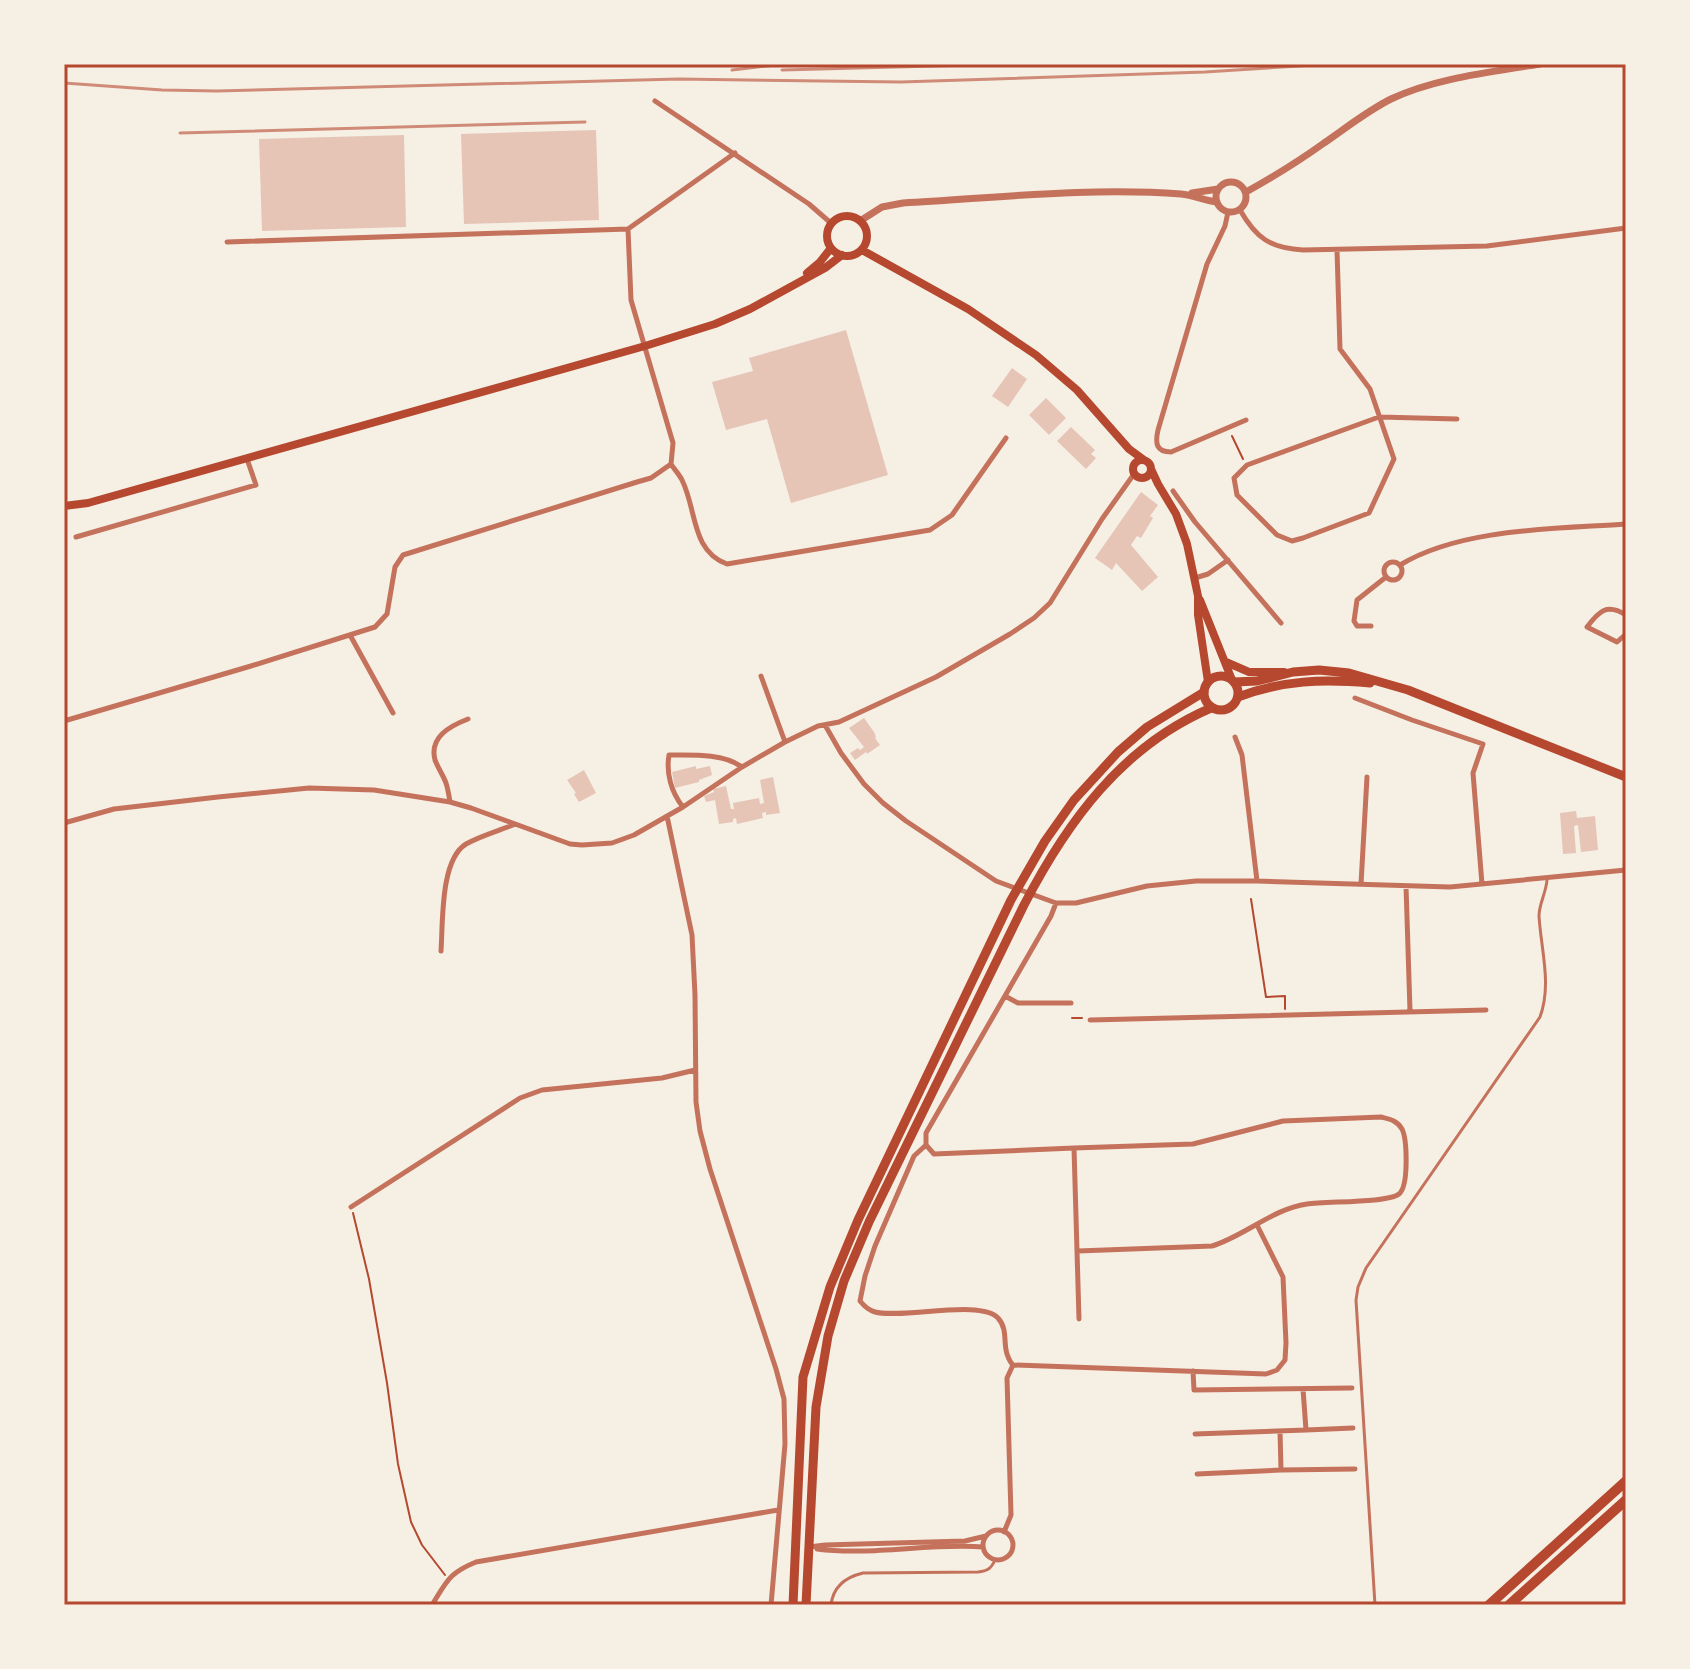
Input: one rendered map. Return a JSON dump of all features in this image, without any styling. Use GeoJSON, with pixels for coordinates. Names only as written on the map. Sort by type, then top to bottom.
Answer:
{"type":"FeatureCollection","features":[{"type":"Feature","properties":{"kind":"highway"},"geometry":{"type":"LineString","coordinates":[[1489,1605],[1626,1481]]}},
{"type":"Feature","properties":{"kind":"highway"},"geometry":{"type":"LineString","coordinates":[[1509,1605],[1626,1500]]}},
{"type":"Feature","properties":{"kind":"main road"},"geometry":{"type":"LineString","coordinates":[[851,217],[860,221],[867,235],[862,250],[852,256],[842,255],[831,248],[828,233],[836,220],[851,217]]}},
{"type":"Feature","properties":{"kind":"main road"},"geometry":{"type":"LineString","coordinates":[[791,287],[818,265],[831,248]]}},
{"type":"Feature","properties":{"kind":"main road"},"geometry":{"type":"LineString","coordinates":[[862,250],[968,309],[1036,355],[1077,390],[1129,449],[1149,464],[1176,514],[1195,578],[1206,687],[1204,699],[1211,708],[1227,710],[1238,697],[1238,689],[1198,596]]}},
{"type":"Feature","properties":{"kind":"main road"},"geometry":{"type":"LineString","coordinates":[[64,506],[88,503],[721,322],[791,287],[842,255]]}},
{"type":"Feature","properties":{"kind":"main road"},"geometry":{"type":"LineString","coordinates":[[1129,449],[1139,478],[1158,484]]}},
{"type":"Feature","properties":{"kind":"main road"},"geometry":{"type":"LineString","coordinates":[[1134,470],[1138,461],[1144,460]]}},
{"type":"Feature","properties":{"kind":"main road"},"geometry":{"type":"LineString","coordinates":[[1144,478],[1151,469]]}},
{"type":"Feature","properties":{"kind":"main road"},"geometry":{"type":"LineString","coordinates":[[1226,662],[1249,672],[1340,671],[1393,685],[1626,777]]}},
{"type":"Feature","properties":{"kind":"main road"},"geometry":{"type":"LineString","coordinates":[[793,1605],[803,1377],[830,1287],[879,1174],[1011,900],[1060,819],[1090,781],[1147,727],[1206,687],[1213,678],[1221,676],[1233,681],[1257,681],[1293,672]]}},
{"type":"Feature","properties":{"kind":"main road"},"geometry":{"type":"LineString","coordinates":[[1238,697],[1270,686],[1303,681],[1393,685]]}},
{"type":"Feature","properties":{"kind":"main road"},"geometry":{"type":"LineString","coordinates":[[806,1605],[816,1407],[823,1358],[844,1281],[869,1222],[1007,939],[1056,847],[1090,800],[1125,763],[1166,732],[1211,708]]}},
{"type":"Feature","properties":{"kind":"main road"},"geometry":{"type":"LineString","coordinates":[[795,1547],[809,1547]]}},
{"type":"Feature","properties":{"kind":"street"},"geometry":{"type":"LineString","coordinates":[[1246,192],[1278,175],[1392,99],[1438,84],[1540,64]]}},
{"type":"Feature","properties":{"kind":"street"},"geometry":{"type":"LineString","coordinates":[[655,101],[809,204],[832,224]]}},
{"type":"Feature","properties":{"kind":"street"},"geometry":{"type":"LineString","coordinates":[[227,242],[628,229],[735,153]]}},
{"type":"Feature","properties":{"kind":"street"},"geometry":{"type":"LineString","coordinates":[[1233,182],[1246,192],[1246,203],[1240,210],[1228,212],[1217,202],[1216,193],[1223,184],[1233,182]]}},
{"type":"Feature","properties":{"kind":"street"},"geometry":{"type":"LineString","coordinates":[[860,221],[882,207],[903,203],[1073,193],[1183,194],[1218,189]]}},
{"type":"Feature","properties":{"kind":"street"},"geometry":{"type":"LineString","coordinates":[[1183,194],[1217,202]]}},
{"type":"Feature","properties":{"kind":"street"},"geometry":{"type":"LineString","coordinates":[[1240,210],[1252,229],[1275,246],[1303,250],[1487,246],[1626,228]]}},
{"type":"Feature","properties":{"kind":"street"},"geometry":{"type":"LineString","coordinates":[[1228,212],[1225,226],[1207,264],[1156,445],[1164,452],[1171,452],[1246,420]]}},
{"type":"Feature","properties":{"kind":"street"},"geometry":{"type":"LineString","coordinates":[[628,229],[631,300],[673,443],[671,464],[682,480],[706,549],[716,560],[727,564],[930,530],[952,515],[1006,438]]}},
{"type":"Feature","properties":{"kind":"street"},"geometry":{"type":"LineString","coordinates":[[1337,250],[1340,349],[1366,382],[1379,417],[1394,459],[1369,513],[1292,541],[1283,539],[1237,495],[1234,478],[1247,465],[1379,417],[1457,419]]}},
{"type":"Feature","properties":{"kind":"street"},"geometry":{"type":"LineString","coordinates":[[76,537],[256,485],[246,458]]}},
{"type":"Feature","properties":{"kind":"street"},"geometry":{"type":"LineString","coordinates":[[64,721],[375,627],[387,614],[395,567],[403,555],[651,478],[671,464]]}},
{"type":"Feature","properties":{"kind":"street"},"geometry":{"type":"LineString","coordinates":[[64,823],[114,809],[309,788],[377,790],[450,802],[557,841],[582,845],[612,843],[634,835],[683,807],[785,742],[839,722],[936,677],[996,643],[1044,610],[1134,470]]}},
{"type":"Feature","properties":{"kind":"street"},"geometry":{"type":"LineString","coordinates":[[1173,491],[1195,522],[1281,623]]}},
{"type":"Feature","properties":{"kind":"street"},"geometry":{"type":"LineString","coordinates":[[1400,565],[1433,548],[1477,538],[1524,531],[1626,524]]}},
{"type":"Feature","properties":{"kind":"street"},"geometry":{"type":"LineString","coordinates":[[1195,578],[1208,574],[1228,560]]}},
{"type":"Feature","properties":{"kind":"street"},"geometry":{"type":"LineString","coordinates":[[1394,562],[1400,565],[1402,573],[1399,578],[1391,580],[1386,577],[1386,565],[1394,562]]}},
{"type":"Feature","properties":{"kind":"street"},"geometry":{"type":"LineString","coordinates":[[1371,626],[1357,626],[1354,621],[1355,606],[1357,600],[1386,577]]}},
{"type":"Feature","properties":{"kind":"street"},"geometry":{"type":"LineString","coordinates":[[1626,615],[1618,610],[1604,610],[1595,615],[1587,627],[1617,642],[1626,634]]}},
{"type":"Feature","properties":{"kind":"street"},"geometry":{"type":"LineString","coordinates":[[350,635],[393,713]]}},
{"type":"Feature","properties":{"kind":"street"},"geometry":{"type":"LineString","coordinates":[[761,676],[785,742]]}},
{"type":"Feature","properties":{"kind":"street"},"geometry":{"type":"LineString","coordinates":[[1355,698],[1483,744],[1473,773],[1482,884]]}},
{"type":"Feature","properties":{"kind":"street"},"geometry":{"type":"LineString","coordinates":[[450,802],[446,783],[434,758],[434,749],[439,736],[468,719]]}},
{"type":"Feature","properties":{"kind":"street"},"geometry":{"type":"LineString","coordinates":[[825,725],[845,759],[883,803],[906,821],[996,881],[1056,903],[1076,903],[1166,883],[1257,881],[1450,887],[1626,870]]}},
{"type":"Feature","properties":{"kind":"street"},"geometry":{"type":"LineString","coordinates":[[1235,737],[1242,755],[1257,881]]}},
{"type":"Feature","properties":{"kind":"street"},"geometry":{"type":"LineString","coordinates":[[683,807],[670,780],[667,766],[669,755],[709,757],[735,762],[742,767]]}},
{"type":"Feature","properties":{"kind":"street"},"geometry":{"type":"LineString","coordinates":[[1361,884],[1367,777]]}},
{"type":"Feature","properties":{"kind":"street"},"geometry":{"type":"LineString","coordinates":[[667,816],[692,935],[696,1102],[700,1131],[784,1399],[785,1444],[771,1605]]}},
{"type":"Feature","properties":{"kind":"street"},"geometry":{"type":"LineString","coordinates":[[441,951],[446,880],[453,859],[464,845],[514,825]]}},
{"type":"Feature","properties":{"kind":"street"},"geometry":{"type":"LineString","coordinates":[[1406,886],[1410,1011]]}},
{"type":"Feature","properties":{"kind":"street"},"geometry":{"type":"LineString","coordinates":[[1056,903],[926,1133],[926,1145],[934,1154],[1193,1144],[1283,1121],[1381,1117],[1392,1119],[1403,1132],[1406,1179],[1404,1189],[1388,1199],[1305,1204],[1285,1210],[1226,1242],[1212,1246],[1078,1251]]}},
{"type":"Feature","properties":{"kind":"street"},"geometry":{"type":"LineString","coordinates":[[1005,996],[1018,1003],[1071,1003]]}},
{"type":"Feature","properties":{"kind":"street"},"geometry":{"type":"LineString","coordinates":[[1090,1020],[1486,1010]]}},
{"type":"Feature","properties":{"kind":"street"},"geometry":{"type":"LineString","coordinates":[[351,1207],[520,1098],[542,1090],[662,1078],[695,1070]]}},
{"type":"Feature","properties":{"kind":"street"},"geometry":{"type":"LineString","coordinates":[[926,1145],[914,1156],[875,1246],[860,1301],[867,1309],[882,1313],[987,1312],[998,1317],[1003,1327],[1006,1354],[1013,1365]]}},
{"type":"Feature","properties":{"kind":"street"},"geometry":{"type":"LineString","coordinates":[[1074,1148],[1079,1319]]}},
{"type":"Feature","properties":{"kind":"street"},"geometry":{"type":"LineString","coordinates":[[1013,1365],[1266,1374],[1277,1370],[1285,1360],[1283,1277],[1257,1225]]}},
{"type":"Feature","properties":{"kind":"street"},"geometry":{"type":"LineString","coordinates":[[1004,1532],[1011,1515],[1007,1378],[1013,1365]]}},
{"type":"Feature","properties":{"kind":"street"},"geometry":{"type":"LineString","coordinates":[[1193,1371],[1194,1390],[1352,1388]]}},
{"type":"Feature","properties":{"kind":"street"},"geometry":{"type":"LineString","coordinates":[[1303,1389],[1306,1430]]}},
{"type":"Feature","properties":{"kind":"street"},"geometry":{"type":"LineString","coordinates":[[1195,1434],[1353,1428]]}},
{"type":"Feature","properties":{"kind":"street"},"geometry":{"type":"LineString","coordinates":[[1280,1431],[1281,1470]]}},
{"type":"Feature","properties":{"kind":"street"},"geometry":{"type":"LineString","coordinates":[[1197,1474],[1355,1469]]}},
{"type":"Feature","properties":{"kind":"street"},"geometry":{"type":"LineString","coordinates":[[432,1605],[449,1579],[461,1568],[476,1562],[778,1510]]}},
{"type":"Feature","properties":{"kind":"street"},"geometry":{"type":"LineString","coordinates":[[809,1547],[965,1541],[995,1531],[1004,1532],[1010,1538],[1012,1547],[1008,1556],[995,1560],[985,1553],[986,1536]]}},
{"type":"Feature","properties":{"kind":"street"},"geometry":{"type":"LineString","coordinates":[[809,1547],[852,1550],[983,1547]]}},
{"type":"Feature","properties":{"kind":"lane"},"geometry":{"type":"LineString","coordinates":[[1375,1605],[1358,1287],[1366,1268],[1540,1017],[1545,980],[1539,916],[1547,878]]}},
{"type":"Feature","properties":{"kind":"lane"},"geometry":{"type":"LineString","coordinates":[[831,1605],[838,1586],[853,1575],[872,1572],[978,1572],[987,1571],[995,1560]]}},
{"type":"Feature","properties":{"kind":"path"},"geometry":{"type":"LineString","coordinates":[[1227,428],[1247,465]]}},
{"type":"Feature","properties":{"kind":"path"},"geometry":{"type":"LineString","coordinates":[[1251,899],[1266,997],[1285,996],[1285,1003]]}},
{"type":"Feature","properties":{"kind":"path"},"geometry":{"type":"LineString","coordinates":[[1072,1018],[1090,1020]]}},
{"type":"Feature","properties":{"kind":"path"},"geometry":{"type":"LineString","coordinates":[[351,1207],[369,1279],[398,1464],[411,1522],[422,1545],[449,1579]]}},
{"type":"Feature","properties":{"kind":"building"},"geometry":{"type":"Polygon","coordinates":[[[596,130],[599,220],[464,224],[461,134],[596,130]]]}},
{"type":"Feature","properties":{"kind":"building"},"geometry":{"type":"Polygon","coordinates":[[[404,135],[406,227],[262,231],[259,139],[404,135]]]}},
{"type":"Feature","properties":{"kind":"building"},"geometry":{"type":"Polygon","coordinates":[[[846,330],[888,475],[791,503],[767,419],[726,430],[712,382],[753,371],[749,358],[846,330]]]}},
{"type":"Feature","properties":{"kind":"building"},"geometry":{"type":"Polygon","coordinates":[[[1012,368],[1027,379],[1008,407],[992,396],[1012,368]]]}},
{"type":"Feature","properties":{"kind":"building"},"geometry":{"type":"Polygon","coordinates":[[[1046,398],[1066,418],[1049,435],[1029,415],[1046,398]]]}},
{"type":"Feature","properties":{"kind":"building"},"geometry":{"type":"Polygon","coordinates":[[[1071,427],[1095,450],[1091,454],[1096,458],[1086,469],[1057,441],[1071,427]]]}},
{"type":"Feature","properties":{"kind":"building"},"geometry":{"type":"Polygon","coordinates":[[[1141,492],[1158,505],[1141,538],[1137,536],[1131,545],[1158,577],[1142,591],[1116,563],[1112,570],[1095,558],[1141,492]]]}},
{"type":"Feature","properties":{"kind":"building"},"geometry":{"type":"Polygon","coordinates":[[[864,718],[880,745],[855,760],[850,753],[864,747],[849,728],[864,718]]]}},
{"type":"Feature","properties":{"kind":"building"},"geometry":{"type":"Polygon","coordinates":[[[696,766],[696,769],[710,766],[712,775],[675,788],[672,772],[696,766]]]}},
{"type":"Feature","properties":{"kind":"building"},"geometry":{"type":"Polygon","coordinates":[[[584,770],[596,793],[579,802],[567,780],[584,770]]]}},
{"type":"Feature","properties":{"kind":"building"},"geometry":{"type":"Polygon","coordinates":[[[773,777],[780,813],[766,815],[766,812],[762,813],[763,818],[737,824],[736,818],[733,822],[719,824],[715,800],[706,802],[704,796],[714,792],[713,789],[726,786],[731,809],[734,809],[733,803],[759,798],[760,804],[764,803],[760,780],[773,777]]]}},
{"type":"Feature","properties":{"kind":"building"},"geometry":{"type":"Polygon","coordinates":[[[1576,811],[1577,818],[1595,816],[1598,850],[1581,852],[1578,825],[1574,826],[1576,853],[1563,854],[1560,813],[1576,811]]]}},
{"type":"Feature","properties":{"kind":"railway"},"geometry":{"type":"LineString","coordinates":[[711,64],[724,64]]}},
{"type":"Feature","properties":{"kind":"railway"},"geometry":{"type":"LineString","coordinates":[[732,70],[784,64]]}},
{"type":"Feature","properties":{"kind":"railway"},"geometry":{"type":"LineString","coordinates":[[782,70],[1010,64]]}},
{"type":"Feature","properties":{"kind":"railway"},"geometry":{"type":"LineString","coordinates":[[64,83],[217,91],[678,79],[901,82],[1205,72],[1330,64]]}},
{"type":"Feature","properties":{"kind":"railway"},"geometry":{"type":"LineString","coordinates":[[180,133],[585,122]]}}]}
